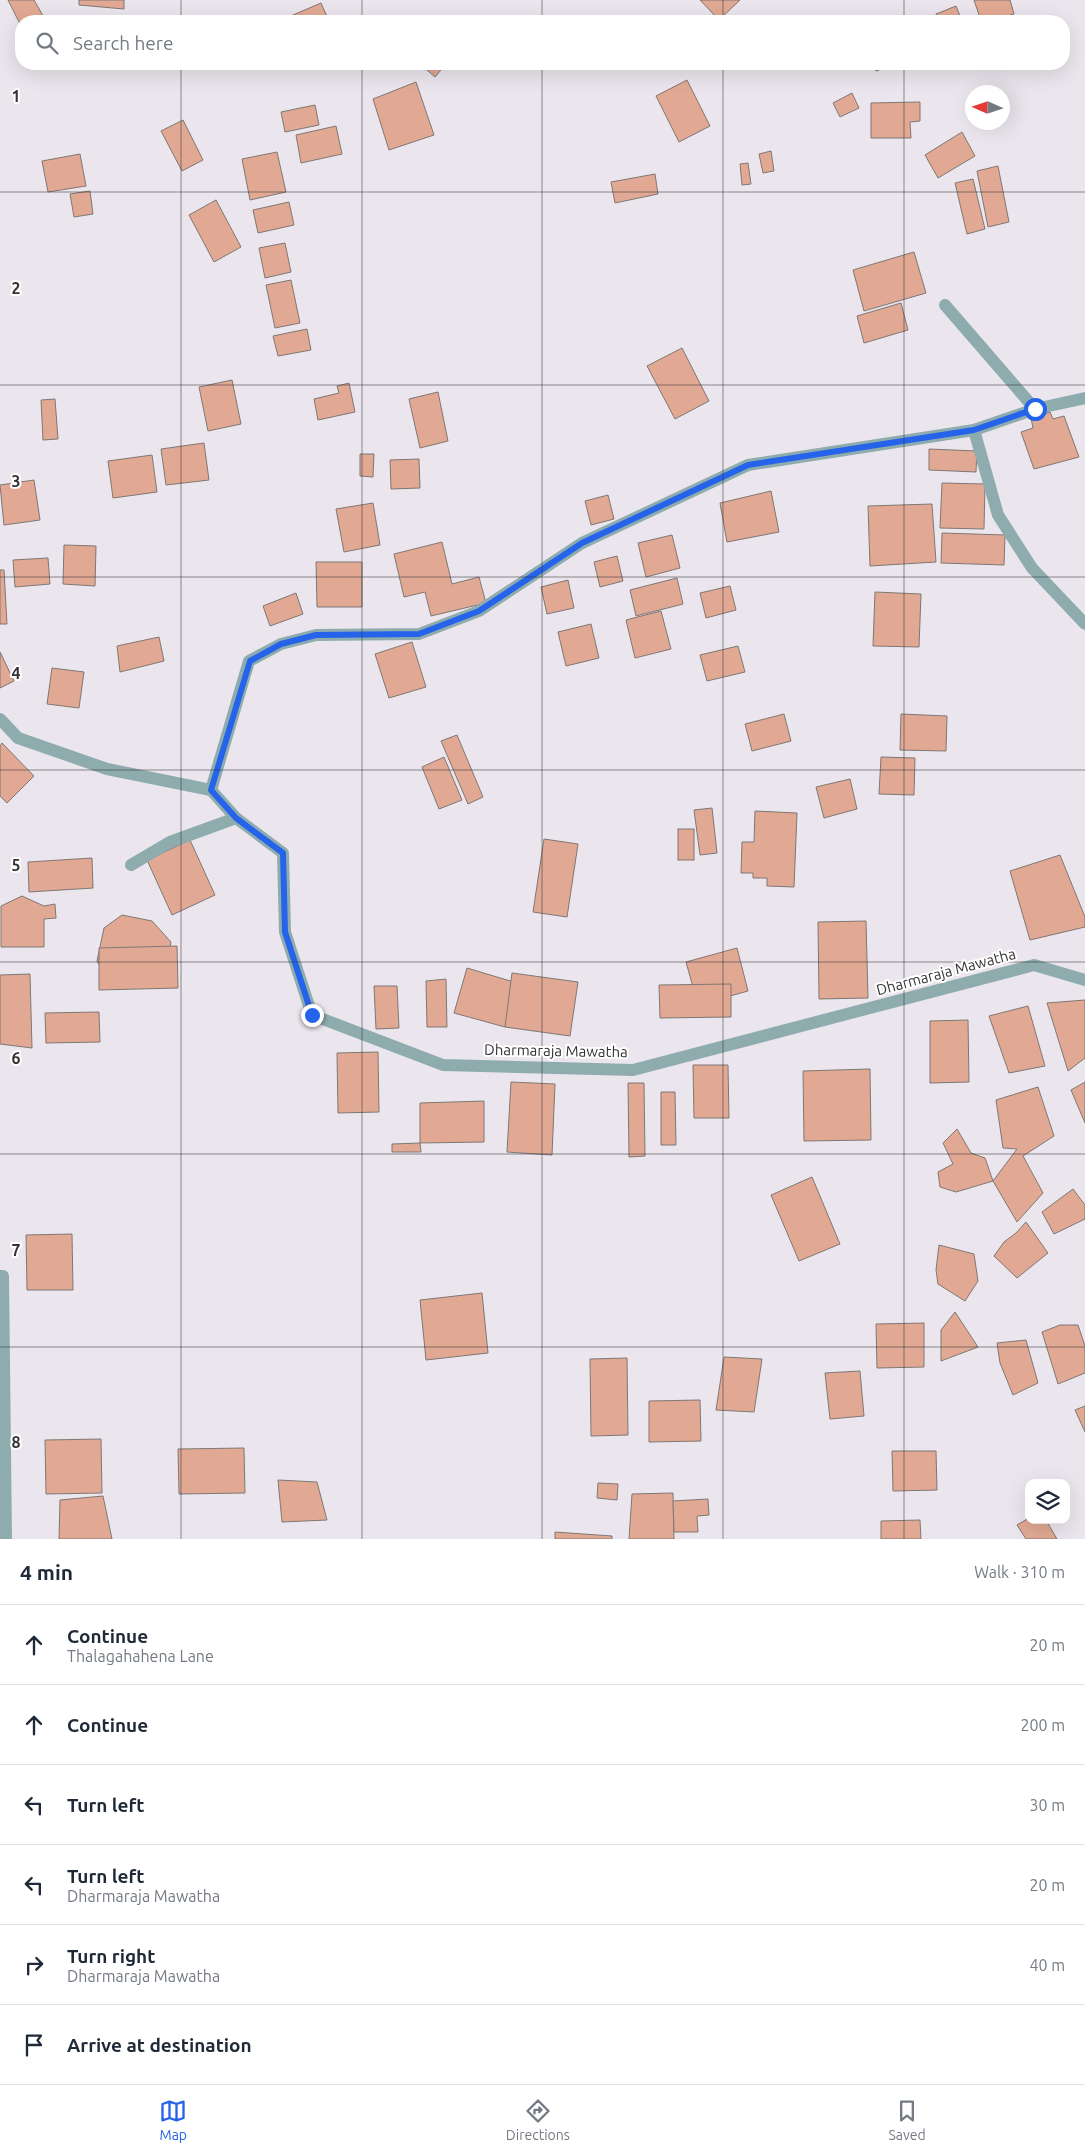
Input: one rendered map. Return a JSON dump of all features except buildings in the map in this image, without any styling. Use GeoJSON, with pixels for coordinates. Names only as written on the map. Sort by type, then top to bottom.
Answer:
{"type":"FeatureCollection","features":[{"type":"Feature","properties":{"kind":"street"},"geometry":{"type":"LineString","coordinates":[[945,306],[1035,409]]}},
{"type":"Feature","properties":{"kind":"street"},"geometry":{"type":"LineString","coordinates":[[0,719],[18,738],[107,769],[211,790],[250,661],[281,644],[316,635],[419,634],[479,611],[582,543],[748,465],[974,430],[1035,409],[1085,398]]}},
{"type":"Feature","properties":{"kind":"street"},"geometry":{"type":"LineString","coordinates":[[974,430],[998,514],[1032,568],[1085,624]]}},
{"type":"Feature","properties":{"kind":"street","name":"Dharmaraja Mawatha"},"geometry":{"type":"LineString","coordinates":[[211,790],[236,818],[283,853],[285,932],[312,1015],[443,1065],[633,1070],[1034,965],[1085,980]]}},
{"type":"Feature","properties":{"kind":"street"},"geometry":{"type":"LineString","coordinates":[[131,865],[170,842],[236,818]]}},
{"type":"Feature","properties":{"kind":"street"},"geometry":{"type":"LineString","coordinates":[[0,1276],[3,1276],[6,1539]]}},
{"type":"Feature","properties":{"kind":"route"},"geometry":{"type":"LineString","coordinates":[[312,1015],[285,932],[283,853],[236,818],[211,790],[250,661],[281,644],[316,635],[419,634],[479,611],[582,543],[748,465],[974,430],[1035,409]]}}]}
